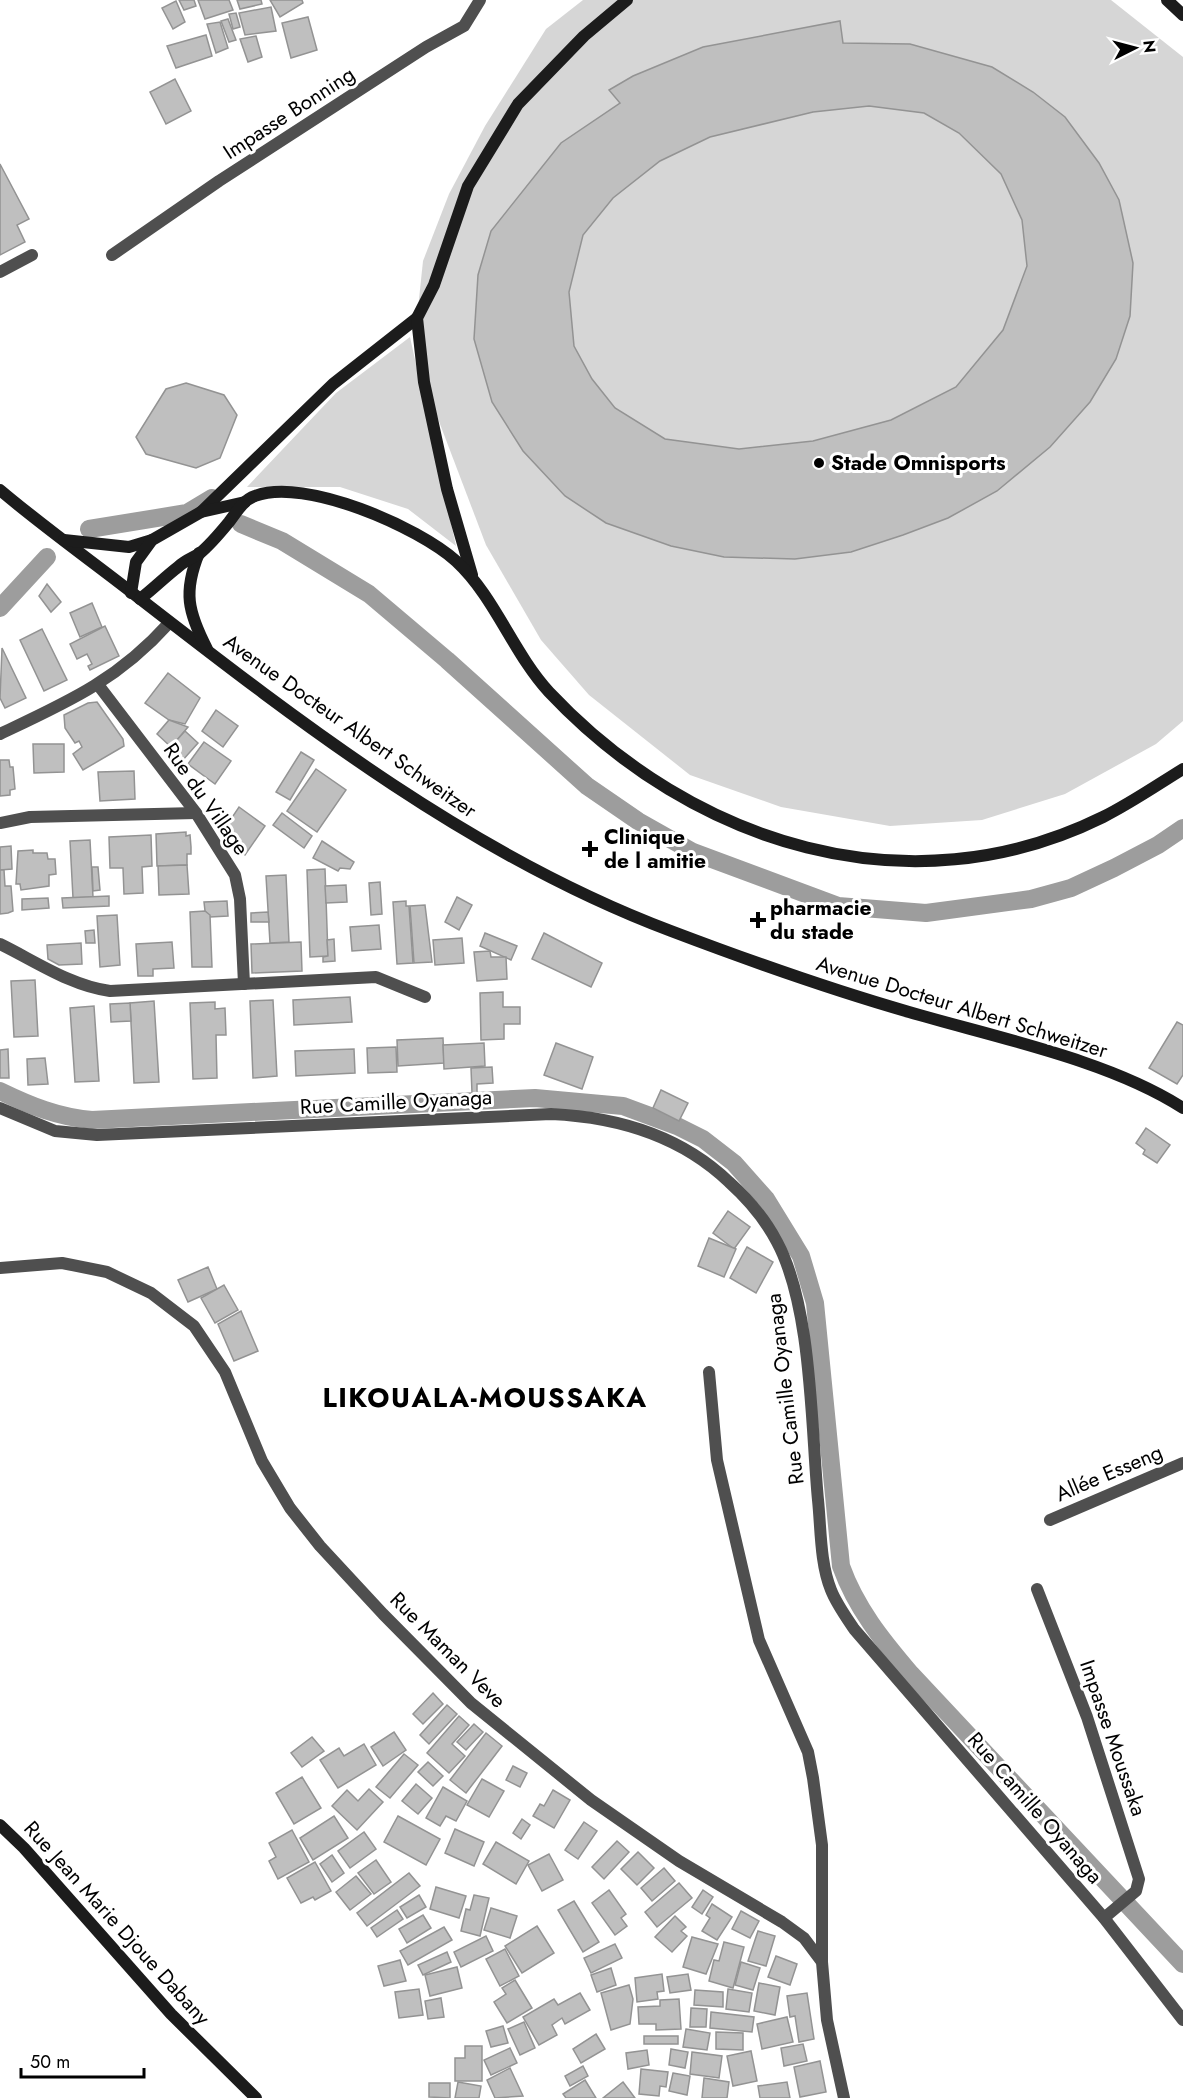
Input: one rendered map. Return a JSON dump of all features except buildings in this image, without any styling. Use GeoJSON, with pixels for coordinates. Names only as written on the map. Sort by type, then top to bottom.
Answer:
{"type":"FeatureCollection","features":[{"type":"Feature","properties":{"kind":"main road"},"geometry":{"type":"LineString","coordinates":[[201,513],[333,384],[417,318],[434,285],[468,186],[518,104],[584,36],[627,0]]}},
{"type":"Feature","properties":{"kind":"main road"},"geometry":{"type":"LineString","coordinates":[[1167,0],[1183,15]]}},
{"type":"Feature","properties":{"kind":"main road"},"geometry":{"type":"LineString","coordinates":[[417,318],[424,382],[440,457],[473,579]]}},
{"type":"Feature","properties":{"kind":"main road","name":"Avenue Docteur Albert Schweitzer"},"geometry":{"type":"LineString","coordinates":[[0,490],[169,623],[307,725],[451,823],[564,884],[669,930],[830,989],[1116,1074],[1183,1108]]}},
{"type":"Feature","properties":{"kind":"main road"},"geometry":{"type":"LineString","coordinates":[[62,540],[129,547],[152,540],[201,513],[245,502],[255,496],[288,493],[318,497],[366,511],[430,540],[473,579],[536,676],[566,708],[628,762],[701,810],[802,848],[840,856],[885,861],[956,859],[997,853],[1055,836],[1103,817],[1183,769]]}},
{"type":"Feature","properties":{"kind":"main road"},"geometry":{"type":"LineString","coordinates":[[136,596],[199,553],[245,502]]}},
{"type":"Feature","properties":{"kind":"main road"},"geometry":{"type":"LineString","coordinates":[[136,596],[136,562],[152,540]]}},
{"type":"Feature","properties":{"kind":"main road"},"geometry":{"type":"LineString","coordinates":[[199,553],[189,578],[189,597],[199,632],[209,652]]}},
{"type":"Feature","properties":{"kind":"main road","name":"Rue Jean Marie Djoue Dabany"},"geometry":{"type":"LineString","coordinates":[[0,1825],[24,1848],[171,2014],[256,2098]]}},
{"type":"Feature","properties":{"kind":"street","name":"Impasse Bonning"},"geometry":{"type":"LineString","coordinates":[[112,255],[219,181],[426,47],[464,26],[480,0]]}},
{"type":"Feature","properties":{"kind":"street"},"geometry":{"type":"LineString","coordinates":[[0,272],[32,255]]}},
{"type":"Feature","properties":{"kind":"street"},"geometry":{"type":"LineString","coordinates":[[0,734],[99,686],[125,667],[169,623]]}},
{"type":"Feature","properties":{"kind":"street","name":"Rue du Village"},"geometry":{"type":"LineString","coordinates":[[99,686],[196,813],[235,875],[240,899],[244,984]]}},
{"type":"Feature","properties":{"kind":"street"},"geometry":{"type":"LineString","coordinates":[[0,823],[30,818],[196,813]]}},
{"type":"Feature","properties":{"kind":"street"},"geometry":{"type":"LineString","coordinates":[[0,944],[64,977],[97,989],[110,991],[376,977],[424,997]]}},
{"type":"Feature","properties":{"kind":"street","name":"Rue Camille Oyanaga"},"geometry":{"type":"LineString","coordinates":[[0,1108],[55,1131],[97,1135],[551,1114],[581,1115],[632,1125],[698,1156],[720,1173],[760,1216],[777,1242],[789,1270],[797,1298],[804,1339],[820,1524],[831,1590],[854,1629],[879,1660],[1104,1918],[1183,2020]]}},
{"type":"Feature","properties":{"kind":"street","name":"Rue Maman Veve"},"geometry":{"type":"LineString","coordinates":[[0,1268],[62,1263],[84,1266],[128,1281],[175,1309],[194,1326],[225,1372],[262,1461],[290,1508],[320,1546],[455,1687],[502,1731],[591,1800],[679,1861],[782,1922],[804,1938],[822,1962]]}},
{"type":"Feature","properties":{"kind":"street"},"geometry":{"type":"LineString","coordinates":[[709,1372],[717,1460],[759,1640],[771,1673],[801,1735],[812,1770],[822,1845],[822,1962],[827,2020],[844,2098]]}},
{"type":"Feature","properties":{"kind":"street","name":"Allée Esseng"},"geometry":{"type":"LineString","coordinates":[[1050,1520],[1183,1463]]}},
{"type":"Feature","properties":{"kind":"street","name":"Impasse Moussaka"},"geometry":{"type":"LineString","coordinates":[[1037,1589],[1087,1717],[1138,1879],[1136,1891],[1104,1918]]}},
{"type":"Feature","properties":{"kind":"shaded area","name":"Stade Omnisports"},"geometry":{"type":"Polygon","coordinates":[[[583,0],[1111,0],[1183,57],[1183,721],[1156,744],[1065,794],[982,820],[890,826],[781,807],[690,775],[589,695],[541,640],[486,545],[424,382],[417,318],[423,261],[449,194],[485,126],[546,29],[583,0]]]}},
{"type":"Feature","properties":{"kind":"shaded area"},"geometry":{"type":"Polygon","coordinates":[[[410,337],[456,546],[408,509],[340,487],[247,487],[336,393],[410,337]]]}},
{"type":"Feature","properties":{"kind":"waterway"},"geometry":{"type":"LineString","coordinates":[[89,529],[187,513],[212,498]]}},
{"type":"Feature","properties":{"kind":"waterway"},"geometry":{"type":"LineString","coordinates":[[241,524],[282,541],[369,594],[447,660],[587,786],[638,821],[693,852],[838,906],[926,913],[1031,899],[1071,888],[1114,868],[1158,845],[1183,828]]}},
{"type":"Feature","properties":{"kind":"waterway"},"geometry":{"type":"LineString","coordinates":[[0,608],[47,557]]}},
{"type":"Feature","properties":{"kind":"waterway"},"geometry":{"type":"LineString","coordinates":[[0,1091],[45,1110],[92,1120],[535,1098],[623,1106],[677,1126],[703,1139],[734,1163],[766,1199],[801,1256],[815,1303],[841,1566],[862,1610],[911,1674],[1183,1964]]}},
{"type":"Feature","properties":{"kind":"place","name":"Stade Omnisports"},"geometry":{"type":"Point","coordinates":[819,463]}},
{"type":"Feature","properties":{"kind":"place","name":"Clinique de l amitie"},"geometry":{"type":"Point","coordinates":[590,849]}},
{"type":"Feature","properties":{"kind":"place","name":"pharmacie du stade"},"geometry":{"type":"Point","coordinates":[758,920]}},
{"type":"Feature","properties":{"kind":"district","name":"LIKOUALA-MOUSSAKA"},"geometry":{"type":"Point","coordinates":[485,1397]}}]}
